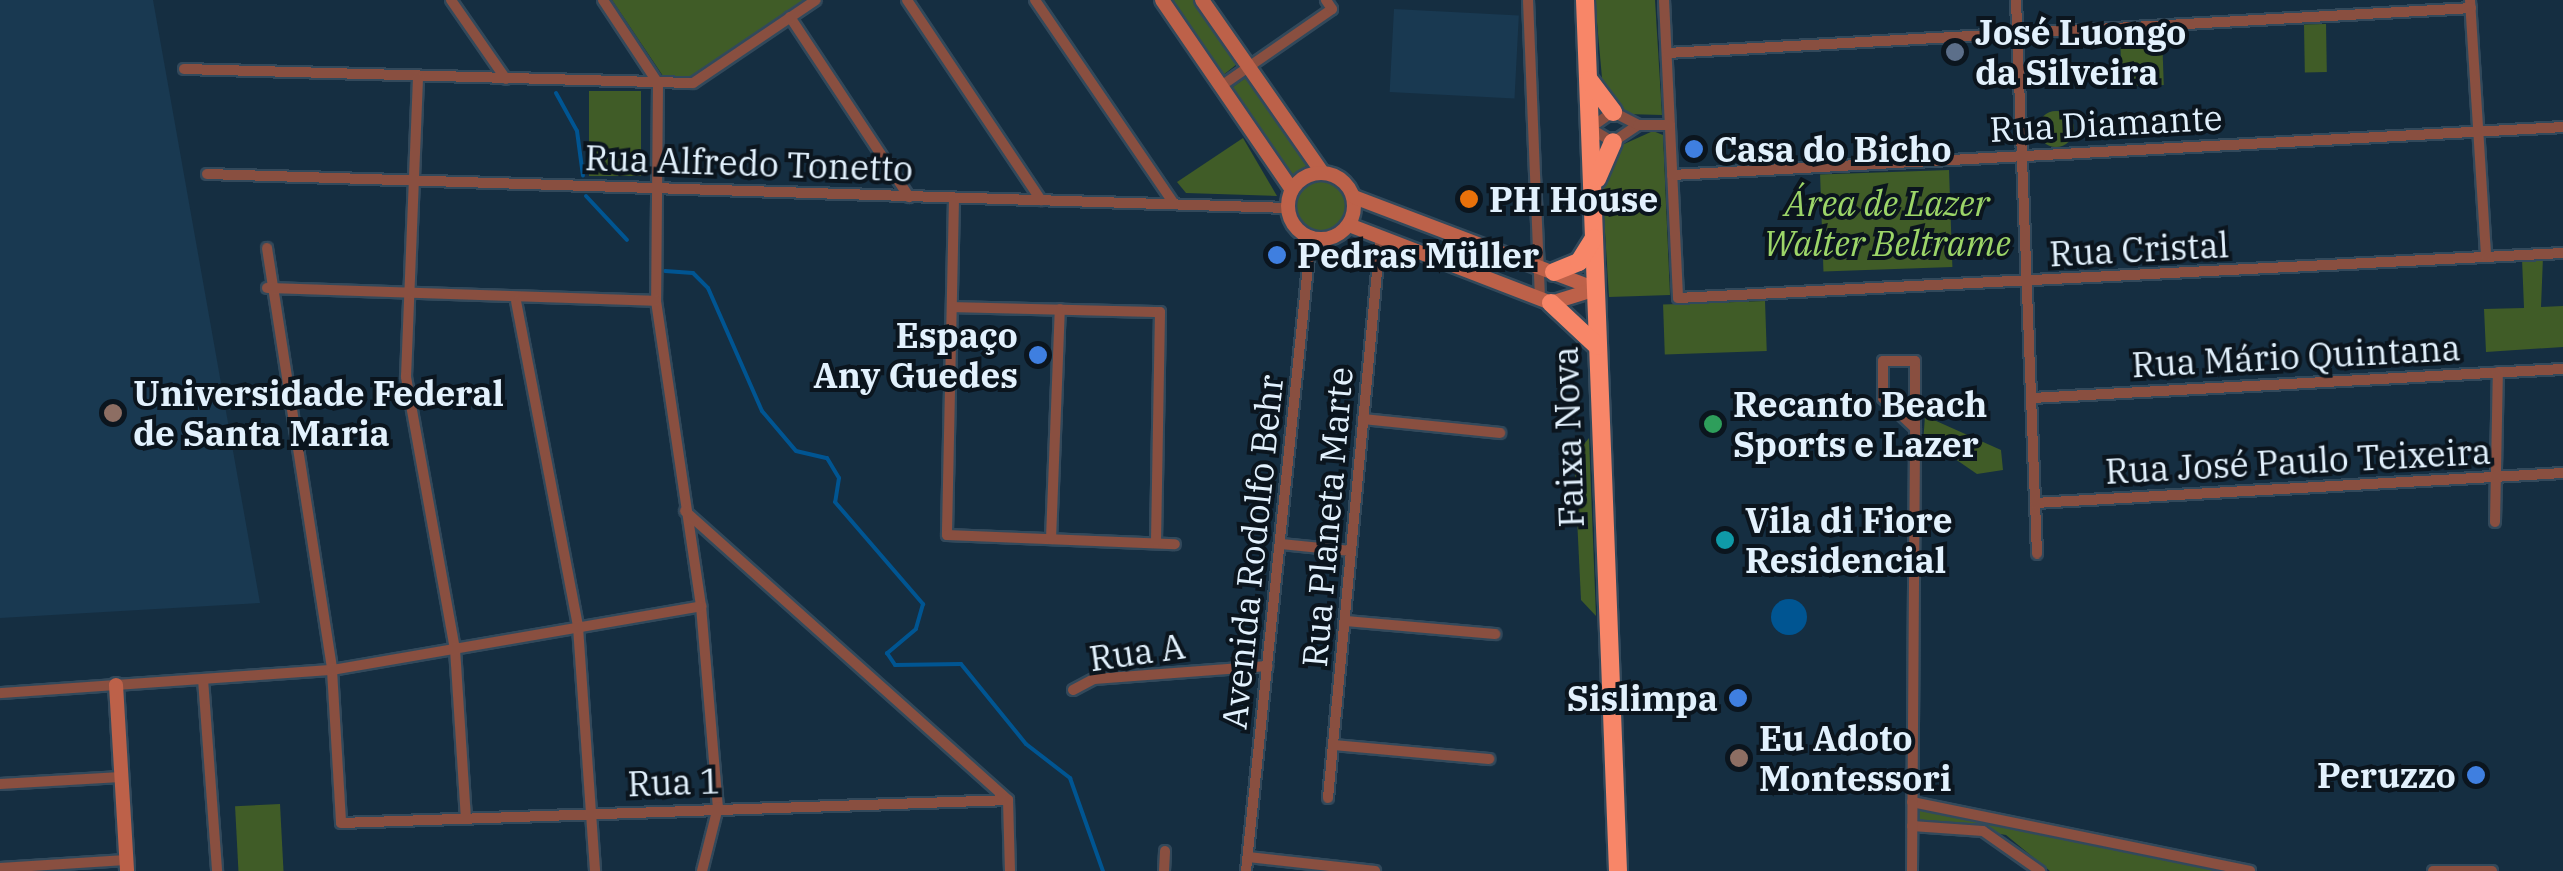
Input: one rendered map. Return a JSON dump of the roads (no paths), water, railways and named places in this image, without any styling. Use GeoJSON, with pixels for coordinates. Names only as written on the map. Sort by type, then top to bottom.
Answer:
{"type":"FeatureCollection","features":[{"type":"Feature","properties":{"kind":"highway","name":"Faixa Nova"},"geometry":{"type":"LineString","coordinates":[[1584,0],[1618,871]]}},
{"type":"Feature","properties":{"kind":"highway"},"geometry":{"type":"LineString","coordinates":[[1588,78],[1612,112]]}},
{"type":"Feature","properties":{"kind":"highway"},"geometry":{"type":"LineString","coordinates":[[1592,194],[1613,142]]}},
{"type":"Feature","properties":{"kind":"highway"},"geometry":{"type":"LineString","coordinates":[[1547,269],[1579,262],[1594,238]]}},
{"type":"Feature","properties":{"kind":"highway"},"geometry":{"type":"LineString","coordinates":[[1546,301],[1598,346]]}},
{"type":"Feature","properties":{"kind":"street"},"geometry":{"type":"LineString","coordinates":[[451,0],[506,79]]}},
{"type":"Feature","properties":{"kind":"street"},"geometry":{"type":"LineString","coordinates":[[604,0],[658,83],[656,301],[701,606],[718,807],[702,870]]}},
{"type":"Feature","properties":{"kind":"street"},"geometry":{"type":"LineString","coordinates":[[184,68],[418,78],[693,83],[816,0]]}},
{"type":"Feature","properties":{"kind":"street"},"geometry":{"type":"LineString","coordinates":[[907,0],[1041,200]]}},
{"type":"Feature","properties":{"kind":"street"},"geometry":{"type":"LineString","coordinates":[[1035,0],[1174,204]]}},
{"type":"Feature","properties":{"kind":"street"},"geometry":{"type":"LineString","coordinates":[[1162,0],[1292,190]]}},
{"type":"Feature","properties":{"kind":"street"},"geometry":{"type":"LineString","coordinates":[[1202,0],[1322,172],[1354,197],[1596,290]]}},
{"type":"Feature","properties":{"kind":"street"},"geometry":{"type":"LineString","coordinates":[[1528,0],[1546,301]]}},
{"type":"Feature","properties":{"kind":"street"},"geometry":{"type":"LineString","coordinates":[[1664,0],[1672,174]]}},
{"type":"Feature","properties":{"kind":"street"},"geometry":{"type":"LineString","coordinates":[[2016,0],[2026,154],[2037,554]]}},
{"type":"Feature","properties":{"kind":"street"},"geometry":{"type":"LineString","coordinates":[[1221,86],[1329,4]]}},
{"type":"Feature","properties":{"kind":"street"},"geometry":{"type":"LineString","coordinates":[[1667,53],[2470,4],[2486,257]]}},
{"type":"Feature","properties":{"kind":"street"},"geometry":{"type":"LineString","coordinates":[[790,17],[909,197]]}},
{"type":"Feature","properties":{"kind":"street"},"geometry":{"type":"LineString","coordinates":[[418,78],[406,378],[456,648],[466,818]]}},
{"type":"Feature","properties":{"kind":"street"},"geometry":{"type":"LineString","coordinates":[[1638,126],[1613,142],[1590,128],[1612,112],[1638,126],[1670,125]]}},
{"type":"Feature","properties":{"kind":"street","name":"Rua Diamante"},"geometry":{"type":"LineString","coordinates":[[1672,174],[2563,126]]}},
{"type":"Feature","properties":{"kind":"street"},"geometry":{"type":"LineString","coordinates":[[1322,172],[1292,190],[1288,208],[1311,238],[1349,224],[1380,240],[1546,301],[1596,290]]}},
{"type":"Feature","properties":{"kind":"street","name":"Rua Alfredo Tonetto"},"geometry":{"type":"LineString","coordinates":[[207,174],[1288,208]]}},
{"type":"Feature","properties":{"kind":"street","name":"Rua Cristal"},"geometry":{"type":"LineString","coordinates":[[1672,174],[1678,298],[2563,253]]}},
{"type":"Feature","properties":{"kind":"street"},"geometry":{"type":"LineString","coordinates":[[1349,224],[1354,197]]}},
{"type":"Feature","properties":{"kind":"street"},"geometry":{"type":"LineString","coordinates":[[954,198],[947,536],[1174,544]]}},
{"type":"Feature","properties":{"kind":"street","name":"Avenida Rodolfo Behr"},"geometry":{"type":"LineString","coordinates":[[1246,871],[1311,238]]}},
{"type":"Feature","properties":{"kind":"street","name":"Rua Planeta Marte"},"geometry":{"type":"LineString","coordinates":[[1328,798],[1380,240]]}},
{"type":"Feature","properties":{"kind":"street"},"geometry":{"type":"LineString","coordinates":[[267,248],[267,288],[332,670]]}},
{"type":"Feature","properties":{"kind":"street"},"geometry":{"type":"LineString","coordinates":[[267,288],[516,301],[656,301]]}},
{"type":"Feature","properties":{"kind":"street"},"geometry":{"type":"LineString","coordinates":[[516,301],[578,628],[595,871]]}},
{"type":"Feature","properties":{"kind":"street"},"geometry":{"type":"LineString","coordinates":[[954,308],[1160,312],[1156,542]]}},
{"type":"Feature","properties":{"kind":"street"},"geometry":{"type":"LineString","coordinates":[[1051,539],[1060,310]]}},
{"type":"Feature","properties":{"kind":"street"},"geometry":{"type":"LineString","coordinates":[[1912,871],[1912,802],[1915,428],[1915,362],[1883,361],[1883,398],[1915,428]]}},
{"type":"Feature","properties":{"kind":"street","name":"Rua Mário Quintana"},"geometry":{"type":"LineString","coordinates":[[2032,398],[2563,368]]}},
{"type":"Feature","properties":{"kind":"street"},"geometry":{"type":"LineString","coordinates":[[2495,522],[2498,372]]}},
{"type":"Feature","properties":{"kind":"street"},"geometry":{"type":"LineString","coordinates":[[1363,419],[1500,433]]}},
{"type":"Feature","properties":{"kind":"street","name":"Rua José Paulo Teixeira"},"geometry":{"type":"LineString","coordinates":[[2036,504],[2563,473]]}},
{"type":"Feature","properties":{"kind":"street"},"geometry":{"type":"LineString","coordinates":[[685,512],[1008,800],[1010,871]]}},
{"type":"Feature","properties":{"kind":"street"},"geometry":{"type":"LineString","coordinates":[[1281,544],[1351,551]]}},
{"type":"Feature","properties":{"kind":"street"},"geometry":{"type":"LineString","coordinates":[[0,692],[332,670],[701,606]]}},
{"type":"Feature","properties":{"kind":"street"},"geometry":{"type":"LineString","coordinates":[[1344,622],[1495,634]]}},
{"type":"Feature","properties":{"kind":"street","name":"Rua A"},"geometry":{"type":"LineString","coordinates":[[1073,690],[1094,679],[1268,666]]}},
{"type":"Feature","properties":{"kind":"street","name":"Rua 1"},"geometry":{"type":"LineString","coordinates":[[332,670],[342,823],[718,807],[1008,800]]}},
{"type":"Feature","properties":{"kind":"street"},"geometry":{"type":"LineString","coordinates":[[204,680],[216,871]]}},
{"type":"Feature","properties":{"kind":"street"},"geometry":{"type":"LineString","coordinates":[[0,868],[126,865],[116,686]]}},
{"type":"Feature","properties":{"kind":"street"},"geometry":{"type":"LineString","coordinates":[[1333,746],[1489,759]]}},
{"type":"Feature","properties":{"kind":"street"},"geometry":{"type":"LineString","coordinates":[[0,784],[121,777]]}},
{"type":"Feature","properties":{"kind":"street"},"geometry":{"type":"LineString","coordinates":[[1912,802],[2250,871]]}},
{"type":"Feature","properties":{"kind":"street"},"geometry":{"type":"LineString","coordinates":[[1912,826],[1983,830],[2040,871]]}},
{"type":"Feature","properties":{"kind":"street"},"geometry":{"type":"LineString","coordinates":[[1164,871],[1166,851]]}},
{"type":"Feature","properties":{"kind":"street"},"geometry":{"type":"LineString","coordinates":[[1248,856],[1374,871]]}},
{"type":"Feature","properties":{"kind":"street"},"geometry":{"type":"LineString","coordinates":[[2433,871],[2492,871]]}},
{"type":"Feature","properties":{"kind":"water"},"geometry":{"type":"Polygon","coordinates":[[[1789,599],[1802,604],[1807,617],[1802,630],[1789,635],[1776,630],[1771,617],[1776,604],[1789,599]]]}},
{"type":"Feature","properties":{"kind":"waterway"},"geometry":{"type":"LineString","coordinates":[[556,93],[577,131],[583,176]]}},
{"type":"Feature","properties":{"kind":"waterway"},"geometry":{"type":"LineString","coordinates":[[586,196],[627,240]]}},
{"type":"Feature","properties":{"kind":"waterway"},"geometry":{"type":"LineString","coordinates":[[665,271],[693,273],[708,288],[762,411],[796,451],[827,458],[839,478],[835,502],[923,604],[916,629],[887,653],[895,665],[961,664],[1026,744],[1070,778],[1103,871]]}},
{"type":"Feature","properties":{"kind":"place","name":"José Luongo da Silveira"},"geometry":{"type":"Point","coordinates":[1955,52]}},
{"type":"Feature","properties":{"kind":"place","name":"Casa do Bicho"},"geometry":{"type":"Point","coordinates":[1694,149]}},
{"type":"Feature","properties":{"kind":"place","name":"PH House"},"geometry":{"type":"Point","coordinates":[1469,199]}},
{"type":"Feature","properties":{"kind":"place","name":"Pedras Müller"},"geometry":{"type":"Point","coordinates":[1277,255]}},
{"type":"Feature","properties":{"kind":"place","name":"Espaço Any Guedes"},"geometry":{"type":"Point","coordinates":[1038,355]}},
{"type":"Feature","properties":{"kind":"place","name":"Universidade Federal de Santa Maria"},"geometry":{"type":"Point","coordinates":[113,413]}},
{"type":"Feature","properties":{"kind":"place","name":"Recanto Beach Sports e Lazer"},"geometry":{"type":"Point","coordinates":[1713,424]}},
{"type":"Feature","properties":{"kind":"place","name":"Vila di Fiore Residencial"},"geometry":{"type":"Point","coordinates":[1725,540]}},
{"type":"Feature","properties":{"kind":"place","name":"Sislimpa"},"geometry":{"type":"Point","coordinates":[1738,698]}},
{"type":"Feature","properties":{"kind":"place","name":"Eu Adoto Montessori"},"geometry":{"type":"Point","coordinates":[1739,758]}},
{"type":"Feature","properties":{"kind":"place","name":"Peruzzo"},"geometry":{"type":"Point","coordinates":[2476,775]}},
{"type":"Feature","properties":{"kind":"park label","name":"Área de Lazer Walter Beltrame"},"geometry":{"type":"Point","coordinates":[1887,223]}}]}
